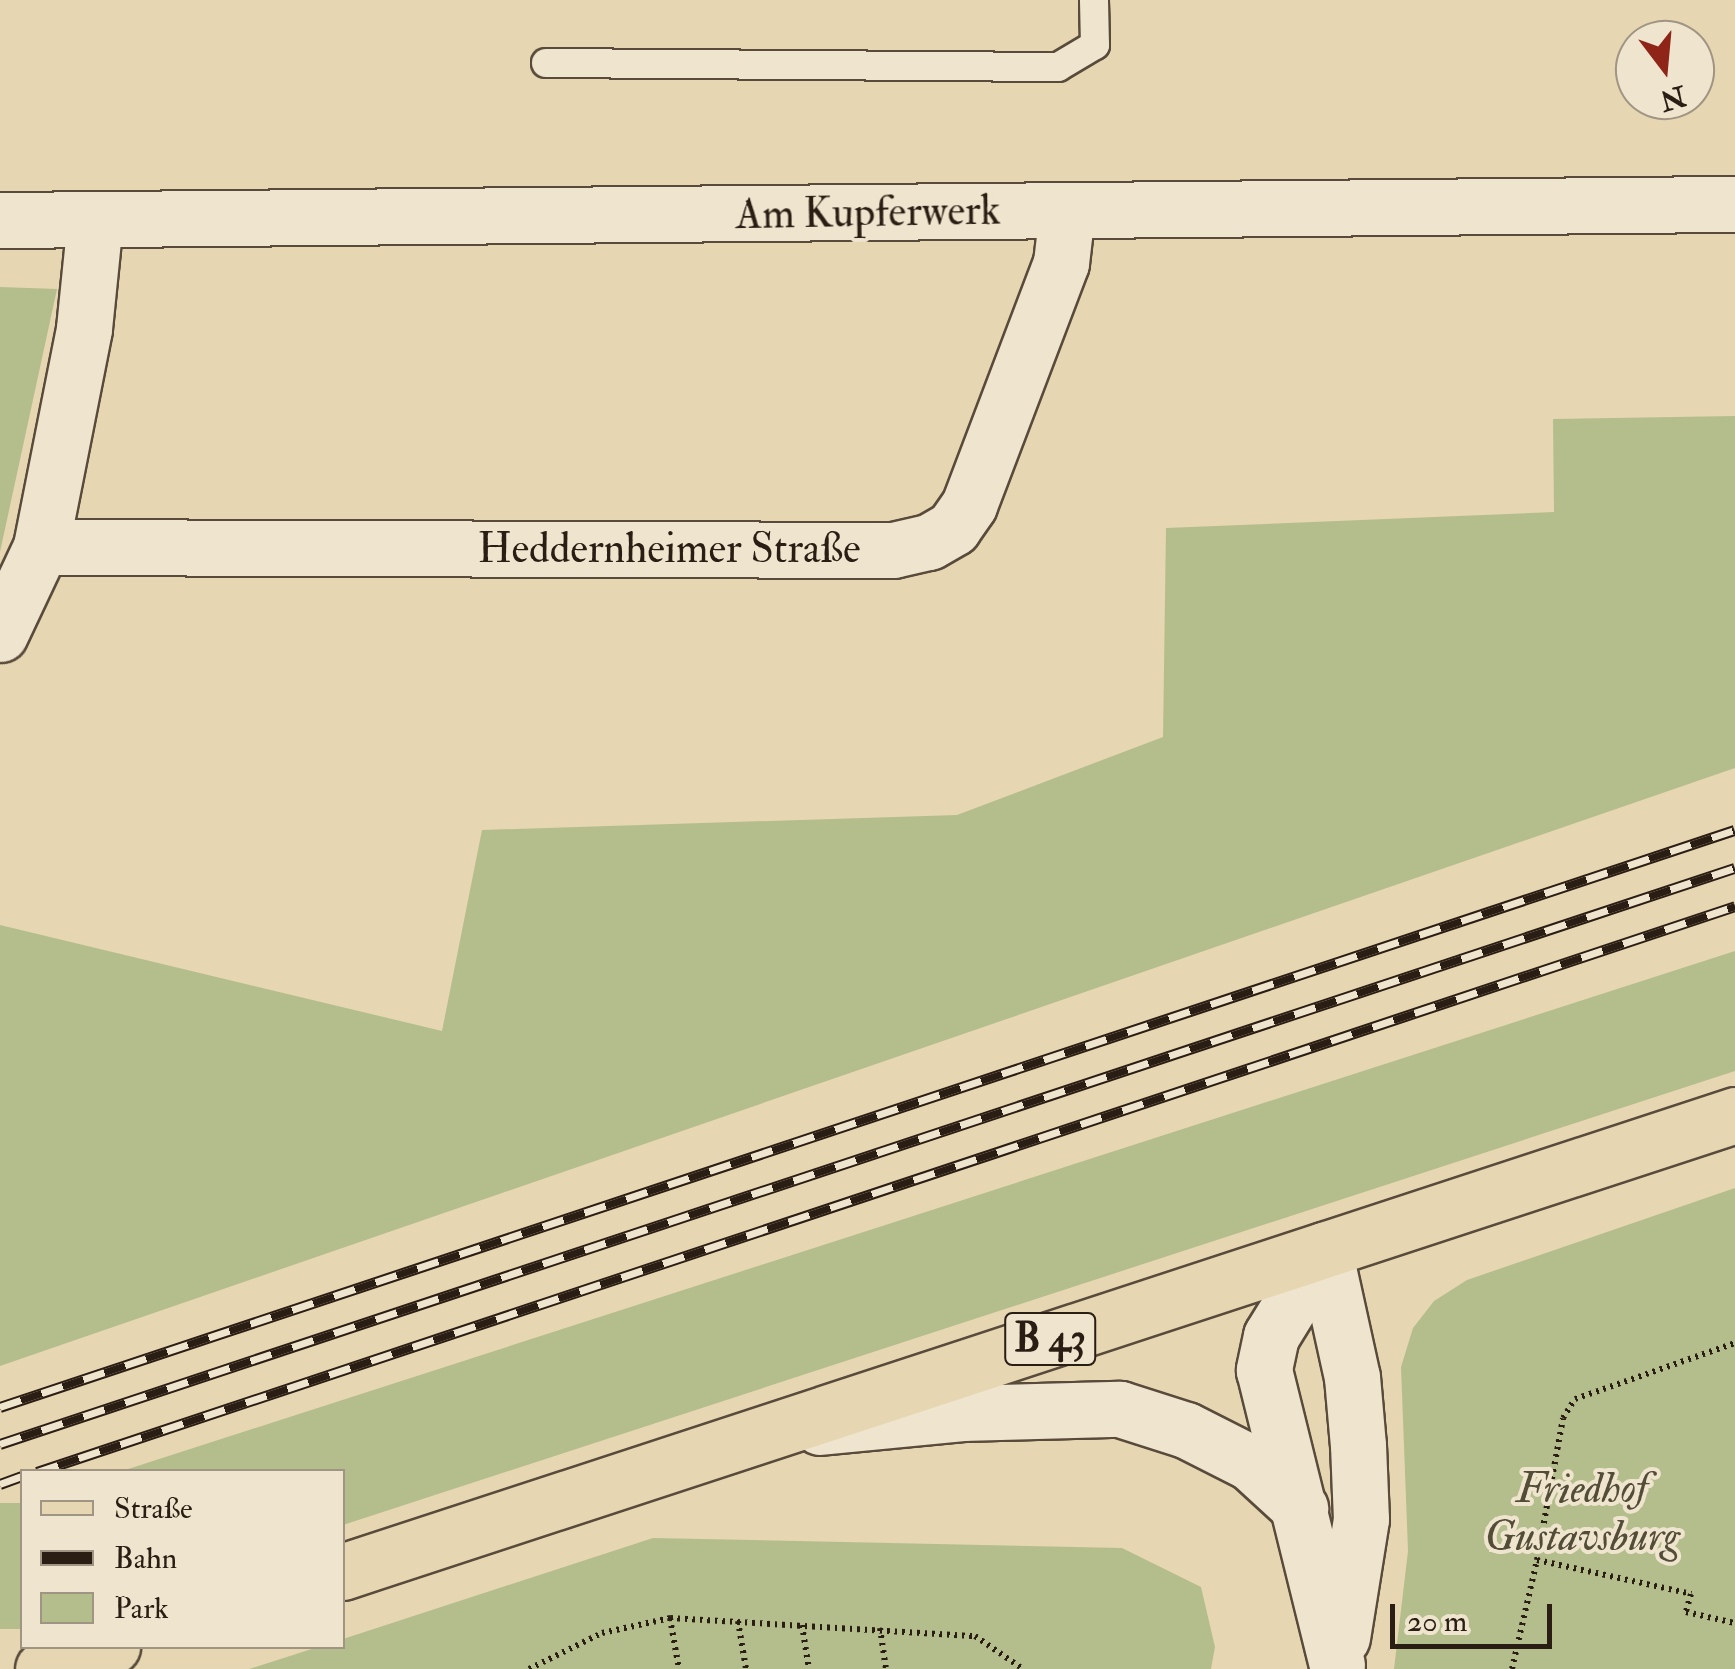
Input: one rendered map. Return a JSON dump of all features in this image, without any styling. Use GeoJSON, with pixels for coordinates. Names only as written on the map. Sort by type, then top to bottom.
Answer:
{"type":"FeatureCollection","features":[{"type":"Feature","properties":{"kind":"main road","name":"B 43"},"geometry":{"type":"LineString","coordinates":[[345,1571],[1735,1115]]}},
{"type":"Feature","properties":{"kind":"main road"},"geometry":{"type":"LineString","coordinates":[[43,1669],[103,1649]]}},
{"type":"Feature","properties":{"kind":"street","name":"Am Kupferwerk"},"geometry":{"type":"LineString","coordinates":[[0,220],[1735,204]]}},
{"type":"Feature","properties":{"kind":"street","name":"Heddernheimer Straße"},"geometry":{"type":"LineString","coordinates":[[41,547],[892,550],[929,542],[953,528],[969,505],[1061,263],[1067,211]]}},
{"type":"Feature","properties":{"kind":"street"},"geometry":{"type":"LineString","coordinates":[[0,634],[41,547],[84,329],[95,220]]}},
{"type":"Feature","properties":{"kind":"street"},"geometry":{"type":"LineString","coordinates":[[1324,1250],[1271,1336],[1264,1370],[1336,1667]]}},
{"type":"Feature","properties":{"kind":"street"},"geometry":{"type":"LineString","coordinates":[[1324,1250],[1352,1377],[1361,1519],[1336,1667]]}},
{"type":"Feature","properties":{"kind":"street"},"geometry":{"type":"LineString","coordinates":[[777,1431],[962,1412],[1120,1408],[1186,1430],[1251,1463],[1300,1508]]}},
{"type":"Feature","properties":{"kind":"lane"},"geometry":{"type":"LineString","coordinates":[[546,63],[1058,67],[1095,46],[1094,0]]}},
{"type":"Feature","properties":{"kind":"path"},"geometry":{"type":"LineString","coordinates":[[1512,1669],[1564,1418],[1575,1399],[1735,1343]]}},
{"type":"Feature","properties":{"kind":"path"},"geometry":{"type":"LineString","coordinates":[[1537,1560],[1691,1594],[1686,1612],[1735,1623]]}},
{"type":"Feature","properties":{"kind":"path"},"geometry":{"type":"LineString","coordinates":[[670,1618],[678,1669]]}},
{"type":"Feature","properties":{"kind":"path"},"geometry":{"type":"LineString","coordinates":[[529,1669],[602,1633],[670,1618],[975,1636],[1022,1669]]}},
{"type":"Feature","properties":{"kind":"path"},"geometry":{"type":"LineString","coordinates":[[738,1620],[746,1669]]}},
{"type":"Feature","properties":{"kind":"path"},"geometry":{"type":"LineString","coordinates":[[802,1625],[809,1669]]}},
{"type":"Feature","properties":{"kind":"path"},"geometry":{"type":"LineString","coordinates":[[880,1628],[886,1669]]}},
{"type":"Feature","properties":{"kind":"green space"},"geometry":{"type":"Polygon","coordinates":[[[0,287],[57,289],[0,552],[0,287]]]}},
{"type":"Feature","properties":{"kind":"green space"},"geometry":{"type":"Polygon","coordinates":[[[1735,416],[1735,768],[0,1366],[0,925],[442,1031],[482,830],[957,815],[1163,737],[1166,528],[1554,512],[1553,419],[1735,416]]]}},
{"type":"Feature","properties":{"kind":"green space"},"geometry":{"type":"Polygon","coordinates":[[[1735,951],[1735,1071],[345,1524],[345,1469],[128,1469],[1735,951]]]}},
{"type":"Feature","properties":{"kind":"green space","name":"Friedhof Gustavsburg"},"geometry":{"type":"Polygon","coordinates":[[[1735,1188],[1735,1669],[1394,1669],[1408,1551],[1401,1367],[1413,1328],[1434,1301],[1467,1280],[1735,1188]]]}},
{"type":"Feature","properties":{"kind":"green space"},"geometry":{"type":"Polygon","coordinates":[[[0,1503],[20,1503],[20,1629],[0,1629],[0,1503]]]}},
{"type":"Feature","properties":{"kind":"green space"},"geometry":{"type":"Polygon","coordinates":[[[653,1538],[1122,1548],[1201,1587],[1215,1647],[1211,1669],[249,1669],[312,1649],[345,1649],[345,1638],[653,1538]]]}},
{"type":"Feature","properties":{"kind":"railway"},"geometry":{"type":"LineString","coordinates":[[0,1407],[1735,830]]}},
{"type":"Feature","properties":{"kind":"railway"},"geometry":{"type":"LineString","coordinates":[[0,1444],[1735,868]]}},
{"type":"Feature","properties":{"kind":"railway"},"geometry":{"type":"LineString","coordinates":[[46,1469],[1735,906]]}},
{"type":"Feature","properties":{"kind":"railway"},"geometry":{"type":"LineString","coordinates":[[0,1484],[20,1477]]}}]}
